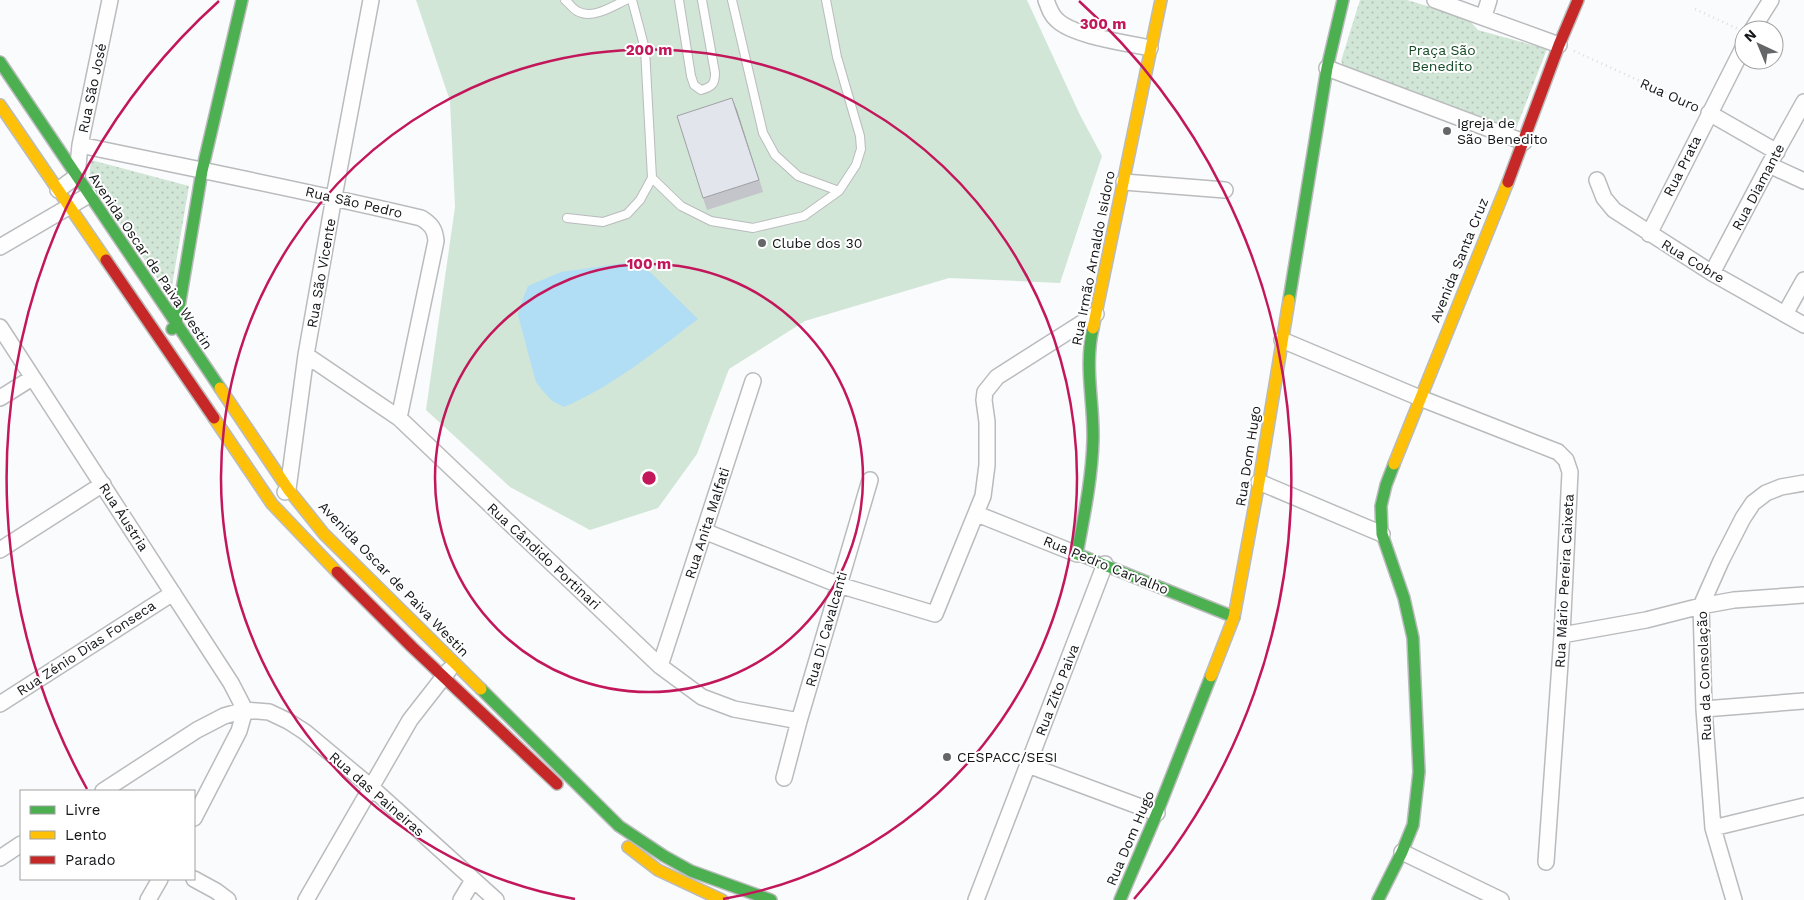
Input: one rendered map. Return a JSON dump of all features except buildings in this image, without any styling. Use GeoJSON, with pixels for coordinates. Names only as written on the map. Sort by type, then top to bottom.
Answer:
{"type":"FeatureCollection","features":[{"type":"Feature","properties":{"kind":"street","name":"Rua São José"},"geometry":{"type":"LineString","coordinates":[[77,176],[80,145],[110,0]]}},
{"type":"Feature","properties":{"kind":"street"},"geometry":{"type":"LineString","coordinates":[[161,339],[176,325],[202,171],[242,0]]}},
{"type":"Feature","properties":{"kind":"street","name":"Rua São Vicente"},"geometry":{"type":"LineString","coordinates":[[288,489],[306,355],[371,0]]}},
{"type":"Feature","properties":{"kind":"street"},"geometry":{"type":"LineString","coordinates":[[1046,0],[1058,21],[1069,28],[1084,34],[1150,48]]}},
{"type":"Feature","properties":{"kind":"street","name":"Rua Irmão Arnaldo Isidoro"},"geometry":{"type":"LineString","coordinates":[[1077,554],[1091,475],[1093,438],[1088,369],[1090,341],[1161,0]]}},
{"type":"Feature","properties":{"kind":"street","name":"Rua Dom Hugo"},"geometry":{"type":"LineString","coordinates":[[1120,900],[1157,813],[1234,617],[1259,482],[1327,68],[1343,0]]}},
{"type":"Feature","properties":{"kind":"street"},"geometry":{"type":"LineString","coordinates":[[1435,0],[1484,16],[1559,45]]}},
{"type":"Feature","properties":{"kind":"street"},"geometry":{"type":"LineString","coordinates":[[1484,16],[1489,0]]}},
{"type":"Feature","properties":{"kind":"street","name":"Avenida Santa Cruz"},"geometry":{"type":"LineString","coordinates":[[1378,900],[1413,825],[1419,772],[1413,638],[1404,598],[1382,534],[1380,506],[1386,484],[1524,142],[1559,45],[1578,0]]}},
{"type":"Feature","properties":{"kind":"street"},"geometry":{"type":"LineString","coordinates":[[1758,20],[1770,0]]}},
{"type":"Feature","properties":{"kind":"street","name":"Avenida Oscar de Paiva Westin"},"geometry":{"type":"LineString","coordinates":[[0,62],[288,489],[324,534],[619,826],[664,856],[691,871],[771,900]]}},
{"type":"Feature","properties":{"kind":"street","name":"Rua Prata"},"geometry":{"type":"LineString","coordinates":[[1649,234],[1734,65]]}},
{"type":"Feature","properties":{"kind":"street"},"geometry":{"type":"LineString","coordinates":[[1327,68],[1524,142]]}},
{"type":"Feature","properties":{"kind":"street","name":"Rua Diamante"},"geometry":{"type":"LineString","coordinates":[[1712,273],[1804,102]]}},
{"type":"Feature","properties":{"kind":"street"},"geometry":{"type":"LineString","coordinates":[[0,105],[272,504],[323,559],[442,676],[562,789]]}},
{"type":"Feature","properties":{"kind":"street","name":"Rua Ouro"},"geometry":{"type":"LineString","coordinates":[[1709,112],[1804,181]]}},
{"type":"Feature","properties":{"kind":"street","name":"Rua São Pedro"},"geometry":{"type":"LineString","coordinates":[[80,145],[334,197],[421,218],[430,223],[435,231],[436,241],[399,418]]}},
{"type":"Feature","properties":{"kind":"street"},"geometry":{"type":"LineString","coordinates":[[58,190],[77,176]]}},
{"type":"Feature","properties":{"kind":"street","name":"Rua Cobre"},"geometry":{"type":"LineString","coordinates":[[1597,180],[1604,198],[1614,210],[1712,273],[1804,324]]}},
{"type":"Feature","properties":{"kind":"street"},"geometry":{"type":"LineString","coordinates":[[1124,182],[1226,190]]}},
{"type":"Feature","properties":{"kind":"street"},"geometry":{"type":"LineString","coordinates":[[0,247],[89,195]]}},
{"type":"Feature","properties":{"kind":"street"},"geometry":{"type":"LineString","coordinates":[[1785,314],[1804,280]]}},
{"type":"Feature","properties":{"kind":"street"},"geometry":{"type":"LineString","coordinates":[[704,531],[839,585],[935,614],[983,496],[987,465],[985,392],[997,378],[1096,314]]}},
{"type":"Feature","properties":{"kind":"street","name":"Rua Áustria"},"geometry":{"type":"LineString","coordinates":[[0,328],[231,683],[245,710]]}},
{"type":"Feature","properties":{"kind":"street","name":"Rua Mário Pereira Caixeta"},"geometry":{"type":"LineString","coordinates":[[1282,340],[1420,398],[1558,452],[1566,460],[1570,472],[1562,635],[1546,862]]}},
{"type":"Feature","properties":{"kind":"street","name":"Rua Cândido Portinari"},"geometry":{"type":"LineString","coordinates":[[306,355],[399,418],[660,666],[702,697],[734,709],[799,721]]}},
{"type":"Feature","properties":{"kind":"street"},"geometry":{"type":"LineString","coordinates":[[0,398],[32,378]]}},
{"type":"Feature","properties":{"kind":"street","name":"Rua Anita Malfati"},"geometry":{"type":"LineString","coordinates":[[660,666],[753,381]]}},
{"type":"Feature","properties":{"kind":"street","name":"Rua Di Cavalcanti"},"geometry":{"type":"LineString","coordinates":[[784,778],[870,480]]}},
{"type":"Feature","properties":{"kind":"street"},"geometry":{"type":"LineString","coordinates":[[1259,482],[1382,534]]}},
{"type":"Feature","properties":{"kind":"street","name":"Rua da Consolação"},"geometry":{"type":"LineString","coordinates":[[1734,900],[1713,828],[1704,709],[1701,606],[1721,561],[1743,518],[1753,503],[1766,492],[1804,483]]}},
{"type":"Feature","properties":{"kind":"street"},"geometry":{"type":"LineString","coordinates":[[0,550],[103,484]]}},
{"type":"Feature","properties":{"kind":"street"},"geometry":{"type":"LineString","coordinates":[[272,504],[288,489]]}},
{"type":"Feature","properties":{"kind":"street","name":"Rua Pedro Carvalho"},"geometry":{"type":"LineString","coordinates":[[977,514],[1234,617]]}},
{"type":"Feature","properties":{"kind":"street","name":"Rua Zito Paiva"},"geometry":{"type":"LineString","coordinates":[[976,900],[1105,564]]}},
{"type":"Feature","properties":{"kind":"street","name":"Rua Zénio Dias Fonseca"},"geometry":{"type":"LineString","coordinates":[[0,704],[173,593]]}},
{"type":"Feature","properties":{"kind":"street"},"geometry":{"type":"LineString","coordinates":[[1562,635],[1646,620],[1734,600],[1804,595]]}},
{"type":"Feature","properties":{"kind":"street"},"geometry":{"type":"LineString","coordinates":[[306,900],[410,720],[442,676],[455,663]]}},
{"type":"Feature","properties":{"kind":"street"},"geometry":{"type":"LineString","coordinates":[[1704,709],[1804,701]]}},
{"type":"Feature","properties":{"kind":"street"},"geometry":{"type":"LineString","coordinates":[[105,790],[197,730],[224,716],[245,710]]}},
{"type":"Feature","properties":{"kind":"street"},"geometry":{"type":"LineString","coordinates":[[195,816],[239,731],[245,710]]}},
{"type":"Feature","properties":{"kind":"street","name":"Rua das Paineiras"},"geometry":{"type":"LineString","coordinates":[[245,710],[269,712],[305,732],[371,787],[496,900]]}},
{"type":"Feature","properties":{"kind":"street"},"geometry":{"type":"LineString","coordinates":[[1028,766],[1157,813]]}},
{"type":"Feature","properties":{"kind":"street"},"geometry":{"type":"LineString","coordinates":[[1713,828],[1804,806]]}},
{"type":"Feature","properties":{"kind":"street"},"geometry":{"type":"LineString","coordinates":[[619,826],[616,838],[658,870],[722,900]]}},
{"type":"Feature","properties":{"kind":"street"},"geometry":{"type":"LineString","coordinates":[[0,858],[20,845]]}},
{"type":"Feature","properties":{"kind":"street"},"geometry":{"type":"LineString","coordinates":[[1402,852],[1501,900]]}},
{"type":"Feature","properties":{"kind":"street"},"geometry":{"type":"LineString","coordinates":[[148,900],[159,880]]}},
{"type":"Feature","properties":{"kind":"street"},"geometry":{"type":"LineString","coordinates":[[195,880],[228,900]]}},
{"type":"Feature","properties":{"kind":"street"},"geometry":{"type":"LineString","coordinates":[[461,900],[473,880]]}},
{"type":"Feature","properties":{"kind":"lane"},"geometry":{"type":"LineString","coordinates":[[566,0],[577,11],[586,14],[600,12],[626,0]]}},
{"type":"Feature","properties":{"kind":"lane"},"geometry":{"type":"LineString","coordinates":[[567,218],[603,222],[627,214],[640,200],[652,178],[645,49],[632,0]]}},
{"type":"Feature","properties":{"kind":"lane"},"geometry":{"type":"LineString","coordinates":[[679,0],[694,86],[701,90],[710,88],[715,82],[702,0]]}},
{"type":"Feature","properties":{"kind":"lane"},"geometry":{"type":"LineString","coordinates":[[732,0],[763,132],[775,154],[798,176],[839,191]]}},
{"type":"Feature","properties":{"kind":"lane"},"geometry":{"type":"LineString","coordinates":[[652,178],[681,206],[711,221],[753,228],[804,216],[839,191],[856,165],[861,149],[860,136],[837,57],[826,0]]}},
{"type":"Feature","properties":{"kind":"path"},"geometry":{"type":"LineString","coordinates":[[1695,9],[1734,27]]}},
{"type":"Feature","properties":{"kind":"path","name":"Rua Ouro"},"geometry":{"type":"LineString","coordinates":[[1559,45],[1709,112]]}},
{"type":"Feature","properties":{"kind":"green space","name":"Clube dos 30"},"geometry":{"type":"Polygon","coordinates":[[[416,0],[1027,0],[1080,115],[1102,156],[1060,283],[949,278],[805,321],[729,369],[697,454],[658,508],[590,530],[510,487],[426,410],[455,207],[450,101],[416,0]]]}},
{"type":"Feature","properties":{"kind":"green space","name":"Praça São Benedito"},"geometry":{"type":"Polygon","coordinates":[[[1360,0],[1407,0],[1467,18],[1478,30],[1547,49],[1514,134],[1346,71],[1341,61],[1360,0]]]}},
{"type":"Feature","properties":{"kind":"green space"},"geometry":{"type":"Polygon","coordinates":[[[91,160],[189,186],[170,297],[89,179],[91,160]]]}},
{"type":"Feature","properties":{"kind":"water"},"geometry":{"type":"Polygon","coordinates":[[[625,263],[650,272],[698,319],[617,378],[582,399],[564,407],[552,401],[536,382],[518,315],[528,286],[561,272],[625,263]]]}},
{"type":"Feature","properties":{"kind":"traffic: fast"},"geometry":{"type":"LineString","coordinates":[[172,329],[176,325],[202,171],[242,0]]}},
{"type":"Feature","properties":{"kind":"traffic: fast"},"geometry":{"type":"LineString","coordinates":[[1289,300],[1327,68],[1343,0]]}},
{"type":"Feature","properties":{"kind":"traffic: fast"},"geometry":{"type":"LineString","coordinates":[[0,62],[220,388]]}},
{"type":"Feature","properties":{"kind":"traffic: fast"},"geometry":{"type":"LineString","coordinates":[[1093,328],[1089,357],[1093,440],[1087,497],[1077,554],[1234,617]]}},
{"type":"Feature","properties":{"kind":"traffic: fast"},"geometry":{"type":"LineString","coordinates":[[1378,900],[1413,825],[1419,772],[1413,638],[1404,598],[1382,534],[1381,506],[1394,464]]}},
{"type":"Feature","properties":{"kind":"traffic: fast"},"geometry":{"type":"LineString","coordinates":[[1120,900],[1157,813],[1211,676]]}},
{"type":"Feature","properties":{"kind":"traffic: fast"},"geometry":{"type":"LineString","coordinates":[[481,689],[619,826],[664,856],[691,871],[771,900]]}},
{"type":"Feature","properties":{"kind":"traffic: slow"},"geometry":{"type":"LineString","coordinates":[[1093,328],[1161,0]]}},
{"type":"Feature","properties":{"kind":"traffic: slow"},"geometry":{"type":"LineString","coordinates":[[0,105],[106,260]]}},
{"type":"Feature","properties":{"kind":"traffic: slow"},"geometry":{"type":"LineString","coordinates":[[1394,464],[1508,182]]}},
{"type":"Feature","properties":{"kind":"traffic: slow"},"geometry":{"type":"LineString","coordinates":[[1211,676],[1234,617],[1259,482],[1289,300]]}},
{"type":"Feature","properties":{"kind":"traffic: slow"},"geometry":{"type":"LineString","coordinates":[[220,388],[288,489],[324,534],[481,689]]}},
{"type":"Feature","properties":{"kind":"traffic: slow"},"geometry":{"type":"LineString","coordinates":[[214,418],[272,504],[337,572]]}},
{"type":"Feature","properties":{"kind":"traffic: slow"},"geometry":{"type":"LineString","coordinates":[[628,847],[658,870],[722,900]]}},
{"type":"Feature","properties":{"kind":"traffic: jam"},"geometry":{"type":"LineString","coordinates":[[1508,182],[1559,45],[1578,0]]}},
{"type":"Feature","properties":{"kind":"traffic: jam"},"geometry":{"type":"LineString","coordinates":[[106,260],[214,418]]}},
{"type":"Feature","properties":{"kind":"traffic: jam"},"geometry":{"type":"LineString","coordinates":[[337,572],[412,647],[557,784]]}},
{"type":"Feature","properties":{"kind":"place","name":"Igreja de São Benedito"},"geometry":{"type":"Point","coordinates":[1447,131]}},
{"type":"Feature","properties":{"kind":"place","name":"Clube dos 30"},"geometry":{"type":"Point","coordinates":[762,243]}},
{"type":"Feature","properties":{"kind":"place","name":"CESPACC/SESI"},"geometry":{"type":"Point","coordinates":[947,757]}}]}
